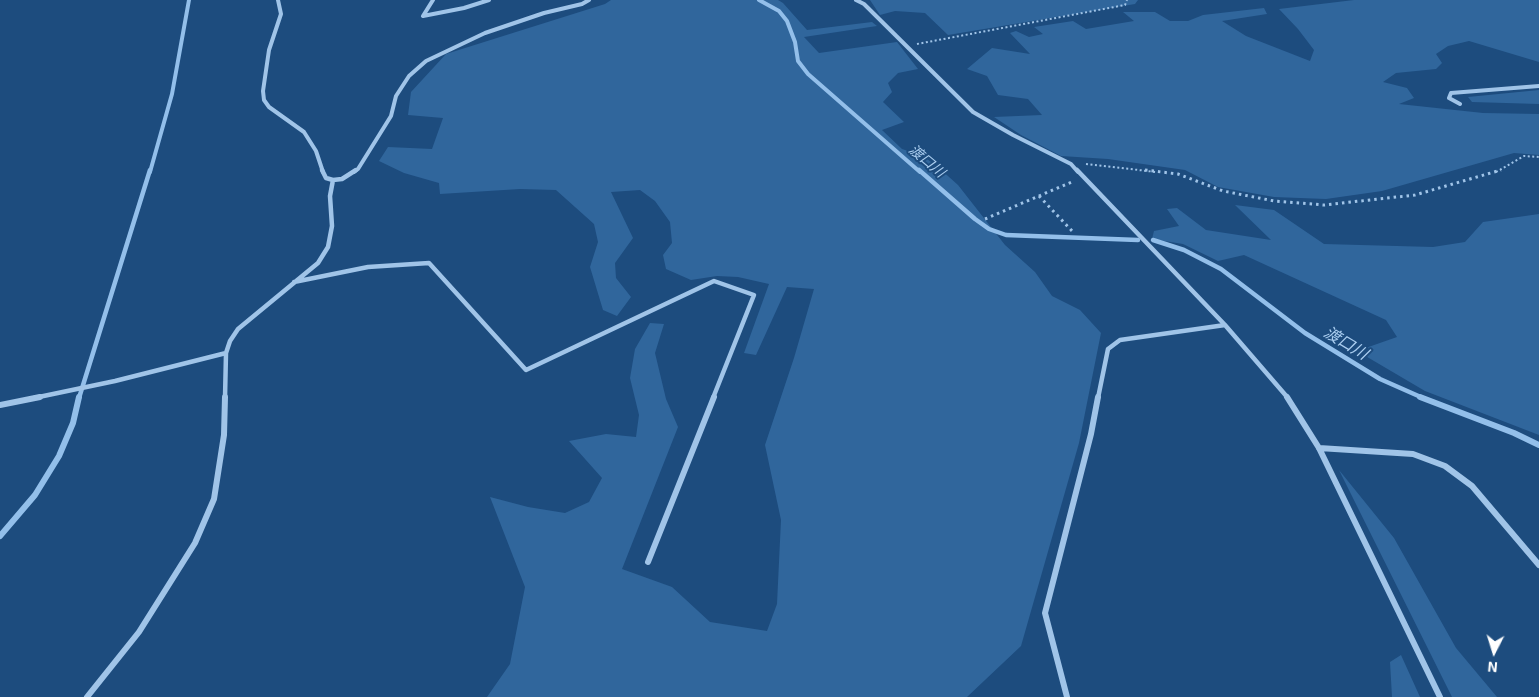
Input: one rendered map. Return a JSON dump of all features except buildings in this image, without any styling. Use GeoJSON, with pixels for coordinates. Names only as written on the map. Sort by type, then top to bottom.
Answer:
{"type":"FeatureCollection","features":[{"type":"Feature","properties":{"kind":"street"},"geometry":{"type":"LineString","coordinates":[[278,0],[281,14],[270,50],[263,92],[264,100],[269,107],[304,132],[316,151],[320,167],[326,178],[333,180],[342,179],[358,169],[390,116],[396,96],[409,76],[426,61],[485,33],[544,13],[582,4],[589,0]]}},
{"type":"Feature","properties":{"kind":"street"},"geometry":{"type":"LineString","coordinates":[[433,0],[423,16],[464,8],[489,0]]}},
{"type":"Feature","properties":{"kind":"street"},"geometry":{"type":"LineString","coordinates":[[856,0],[864,4],[908,46],[973,112],[1013,135],[1071,164],[1225,325],[1290,400],[1319,448],[1440,697]]}},
{"type":"Feature","properties":{"kind":"street"},"geometry":{"type":"LineString","coordinates":[[1460,104],[1449,98],[1451,93],[1539,86]]}},
{"type":"Feature","properties":{"kind":"street"},"geometry":{"type":"LineString","coordinates":[[87,697],[139,632],[195,543],[214,499],[224,435],[226,353],[230,341],[238,329],[318,263],[328,247],[332,226],[330,196],[333,180]]}},
{"type":"Feature","properties":{"kind":"street"},"geometry":{"type":"LineString","coordinates":[[294,282],[368,267],[429,263],[526,370],[714,281],[754,295],[648,562]]}},
{"type":"Feature","properties":{"kind":"street"},"geometry":{"type":"LineString","coordinates":[[1067,697],[1045,613],[1091,434],[1108,349],[1120,340],[1225,325]]}},
{"type":"Feature","properties":{"kind":"street"},"geometry":{"type":"LineString","coordinates":[[0,405],[115,381],[226,353]]}},
{"type":"Feature","properties":{"kind":"street"},"geometry":{"type":"LineString","coordinates":[[1319,448],[1413,454],[1445,466],[1472,486],[1539,565]]}},
{"type":"Feature","properties":{"kind":"path"},"geometry":{"type":"LineString","coordinates":[[908,46],[1125,5],[1127,0]]}},
{"type":"Feature","properties":{"kind":"path"},"geometry":{"type":"LineString","coordinates":[[1071,164],[1088,164],[1178,174],[1223,191],[1274,201],[1324,206],[1415,195],[1502,170],[1524,156],[1539,156]]}},
{"type":"Feature","properties":{"kind":"path"},"geometry":{"type":"LineString","coordinates":[[985,219],[1084,177]]}},
{"type":"Feature","properties":{"kind":"path"},"geometry":{"type":"LineString","coordinates":[[1039,196],[1073,232]]}},
{"type":"Feature","properties":{"kind":"shaded area"},"geometry":{"type":"Polygon","coordinates":[[[611,0],[778,0],[783,3],[807,30],[872,22],[877,26],[804,37],[819,53],[897,42],[918,69],[898,73],[888,83],[892,92],[883,102],[904,122],[882,130],[902,149],[923,156],[958,185],[1005,245],[1035,272],[1052,296],[1080,310],[1101,333],[1079,443],[1021,646],[967,697],[487,697],[510,664],[525,587],[490,497],[528,507],[565,513],[589,502],[602,478],[569,441],[606,434],[636,437],[639,415],[630,378],[635,349],[650,323],[664,324],[655,353],[666,399],[678,427],[622,569],[672,587],[710,622],[767,631],[777,604],[781,520],[765,445],[794,358],[814,289],[787,287],[756,355],[744,353],[769,284],[738,277],[717,276],[691,280],[666,269],[663,255],[672,243],[670,222],[655,201],[640,190],[611,192],[633,238],[615,263],[616,278],[631,297],[617,316],[603,310],[590,267],[598,242],[594,224],[556,190],[520,189],[440,194],[439,183],[404,173],[379,161],[388,147],[432,149],[443,118],[408,115],[411,92],[446,54],[605,4],[611,0]]]}},
{"type":"Feature","properties":{"kind":"shaded area"},"geometry":{"type":"Polygon","coordinates":[[[870,0],[1138,0],[1135,4],[948,35],[925,13],[895,11],[880,15],[870,0]]]}},
{"type":"Feature","properties":{"kind":"shaded area"},"geometry":{"type":"Polygon","coordinates":[[[1354,0],[1539,0],[1539,62],[1469,41],[1448,46],[1436,54],[1442,63],[1436,69],[1396,73],[1383,82],[1407,88],[1414,98],[1399,104],[1483,113],[1539,114],[1539,155],[1514,153],[1382,191],[1326,199],[1274,197],[1218,187],[1185,170],[1108,159],[1061,156],[1021,135],[994,117],[1042,115],[1028,99],[998,95],[987,76],[967,69],[992,48],[1030,54],[1010,33],[1016,31],[1029,37],[1043,34],[1034,27],[1073,21],[1086,29],[1134,21],[1123,12],[1155,12],[1170,21],[1188,21],[1203,15],[1264,8],[1267,14],[1222,21],[1246,36],[1310,61],[1314,50],[1279,9],[1354,0]]]}},
{"type":"Feature","properties":{"kind":"shaded area"},"geometry":{"type":"Polygon","coordinates":[[[1539,90],[1539,104],[1472,102],[1468,97],[1539,90]]]}},
{"type":"Feature","properties":{"kind":"shaded area"},"geometry":{"type":"Polygon","coordinates":[[[1235,205],[1274,210],[1324,244],[1433,247],[1465,242],[1483,222],[1539,214],[1539,435],[1425,391],[1357,351],[1397,337],[1386,320],[1244,255],[1218,261],[1183,244],[1152,239],[1154,231],[1179,226],[1167,209],[1177,208],[1206,230],[1271,240],[1235,205]]]}},
{"type":"Feature","properties":{"kind":"shaded area"},"geometry":{"type":"Polygon","coordinates":[[[1339,470],[1394,538],[1456,648],[1497,697],[1452,697],[1339,470]]]}},
{"type":"Feature","properties":{"kind":"shaded area"},"geometry":{"type":"Polygon","coordinates":[[[1401,655],[1420,697],[1392,697],[1390,662],[1401,655]]]}},
{"type":"Feature","properties":{"kind":"waterway"},"geometry":{"type":"LineString","coordinates":[[150,172],[172,94],[189,0]]}},
{"type":"Feature","properties":{"kind":"waterway","name":"渡口川"},"geometry":{"type":"LineString","coordinates":[[759,0],[779,11],[787,21],[795,42],[798,61],[808,74],[920,172]]}},
{"type":"Feature","properties":{"kind":"waterway"},"geometry":{"type":"LineString","coordinates":[[79,398],[150,170]]}},
{"type":"Feature","properties":{"kind":"waterway","name":"渡口川"},"geometry":{"type":"LineString","coordinates":[[919,170],[975,219],[989,229],[1006,235],[1138,240]]}},
{"type":"Feature","properties":{"kind":"waterway","name":"渡口川"},"geometry":{"type":"LineString","coordinates":[[1153,240],[1184,250],[1221,269],[1305,333],[1380,379],[1423,398]]}},
{"type":"Feature","properties":{"kind":"waterway"},"geometry":{"type":"LineString","coordinates":[[0,536],[35,495],[59,456],[73,423],[79,397]]}},
{"type":"Feature","properties":{"kind":"waterway","name":"渡口川"},"geometry":{"type":"LineString","coordinates":[[1420,397],[1514,433],[1539,445]]}}]}
